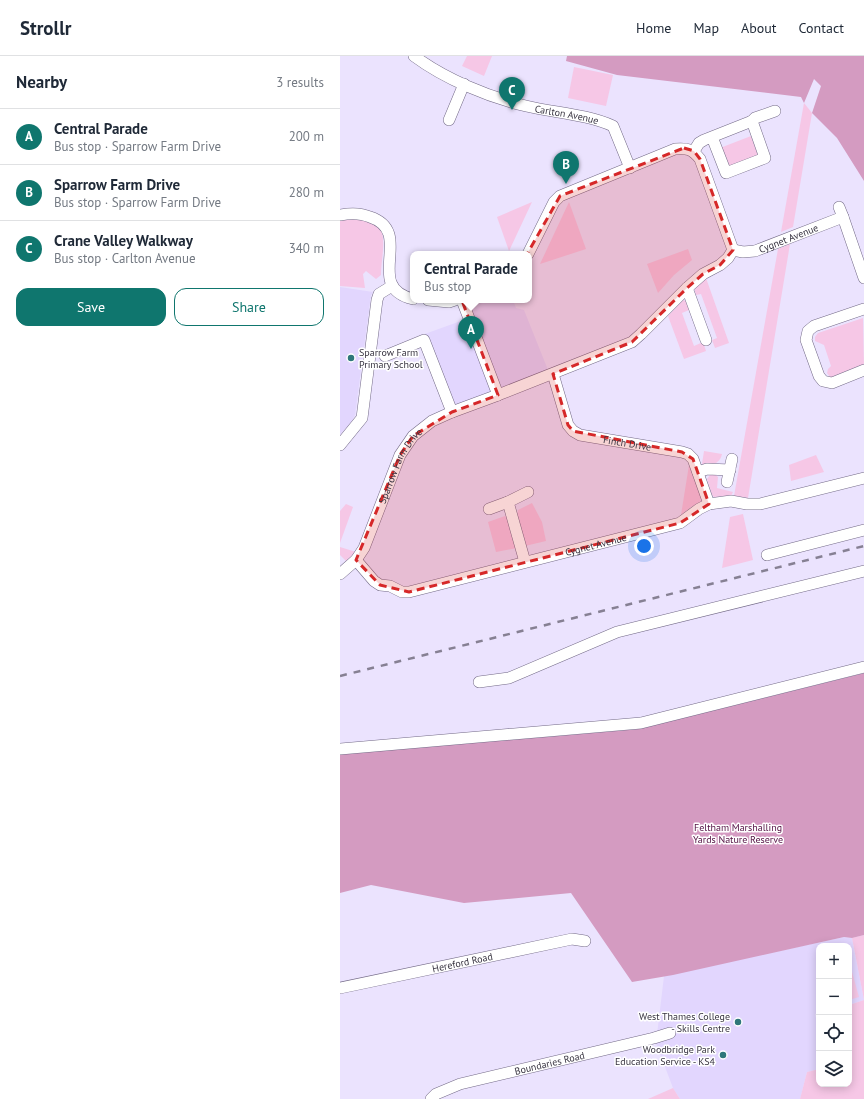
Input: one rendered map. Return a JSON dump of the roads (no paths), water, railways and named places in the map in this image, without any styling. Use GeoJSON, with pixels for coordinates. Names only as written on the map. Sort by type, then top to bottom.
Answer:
{"type":"FeatureCollection","features":[{"type":"Feature","properties":{"kind":"street","name":"Carlton Avenue"},"geometry":{"type":"LineString","coordinates":[[414,56],[446,75],[485,93],[525,106],[600,120],[613,126],[630,168]]}},
{"type":"Feature","properties":{"kind":"street"},"geometry":{"type":"LineString","coordinates":[[449,120],[464,84]]}},
{"type":"Feature","properties":{"kind":"street"},"geometry":{"type":"LineString","coordinates":[[694,151],[699,143],[712,136],[775,111]]}},
{"type":"Feature","properties":{"kind":"street"},"geometry":{"type":"LineString","coordinates":[[712,136],[726,174],[765,158],[752,121]]}},
{"type":"Feature","properties":{"kind":"street"},"geometry":{"type":"LineString","coordinates":[[530,251],[554,202],[560,196],[675,149],[684,148],[694,151],[700,160],[733,250]]}},
{"type":"Feature","properties":{"kind":"street","name":"Cygnet Avenue"},"geometry":{"type":"LineString","coordinates":[[733,250],[743,252],[755,251],[841,212],[864,278]]}},
{"type":"Feature","properties":{"kind":"street"},"geometry":{"type":"LineString","coordinates":[[340,215],[347,213],[364,215],[377,219],[386,226],[390,234],[391,242],[388,272],[392,286],[400,294],[410,298]]}},
{"type":"Feature","properties":{"kind":"street","name":"Sparrow Farm Drive"},"geometry":{"type":"LineString","coordinates":[[340,574],[356,560],[364,548],[369,522],[400,455],[414,436],[432,421],[632,342],[687,288],[703,274],[720,265],[728,258],[733,250]]}},
{"type":"Feature","properties":{"kind":"street"},"geometry":{"type":"LineString","coordinates":[[340,446],[362,418],[377,300],[379,294],[392,286]]}},
{"type":"Feature","properties":{"kind":"street"},"geometry":{"type":"LineString","coordinates":[[687,288],[706,340]]}},
{"type":"Feature","properties":{"kind":"street"},"geometry":{"type":"LineString","coordinates":[[463,303],[498,395]]}},
{"type":"Feature","properties":{"kind":"street"},"geometry":{"type":"LineString","coordinates":[[864,309],[814,326],[808,331],[806,340],[819,376],[823,381],[832,383],[864,370]]}},
{"type":"Feature","properties":{"kind":"street"},"geometry":{"type":"LineString","coordinates":[[385,356],[424,340],[452,412]]}},
{"type":"Feature","properties":{"kind":"street","name":"Finch Drive"},"geometry":{"type":"LineString","coordinates":[[553,374],[568,425],[573,432],[580,435],[688,454],[693,459],[709,504]]}},
{"type":"Feature","properties":{"kind":"street"},"geometry":{"type":"LineString","coordinates":[[698,472],[731,465],[727,482]]}},
{"type":"Feature","properties":{"kind":"street","name":"Cygnet Avenue"},"geometry":{"type":"LineString","coordinates":[[356,560],[374,581],[402,592],[409,592],[680,523],[699,509],[709,504],[731,501],[747,504],[760,504],[864,478]]}},
{"type":"Feature","properties":{"kind":"street"},"geometry":{"type":"LineString","coordinates":[[489,509],[528,492]]}},
{"type":"Feature","properties":{"kind":"street"},"geometry":{"type":"LineString","coordinates":[[508,502],[525,562]]}},
{"type":"Feature","properties":{"kind":"street"},"geometry":{"type":"LineString","coordinates":[[767,555],[864,530]]}},
{"type":"Feature","properties":{"kind":"street"},"geometry":{"type":"LineString","coordinates":[[479,682],[509,678],[617,632],[864,571]]}},
{"type":"Feature","properties":{"kind":"street"},"geometry":{"type":"LineString","coordinates":[[340,749],[641,722],[864,667]]}},
{"type":"Feature","properties":{"kind":"street","name":"Hereford Road"},"geometry":{"type":"LineString","coordinates":[[340,988],[572,939],[585,941]]}},
{"type":"Feature","properties":{"kind":"street","name":"Boundaries Road"},"geometry":{"type":"LineString","coordinates":[[431,1099],[436,1094],[460,1084],[670,1033]]}},
{"type":"Feature","properties":{"kind":"railway"},"geometry":{"type":"LineString","coordinates":[[340,676],[864,546]]}},
{"type":"Feature","properties":{"kind":"place","name":"Crane Valley Walkway"},"geometry":{"type":"Point","coordinates":[512,110]}},
{"type":"Feature","properties":{"kind":"place","name":"Sparrow Farm Drive"},"geometry":{"type":"Point","coordinates":[566,184]}},
{"type":"Feature","properties":{"kind":"place","name":"Central Parade"},"geometry":{"type":"Point","coordinates":[471,349]}},
{"type":"Feature","properties":{"kind":"place","name":"Sparrow Farm Primary School"},"geometry":{"type":"Point","coordinates":[351,358]}},
{"type":"Feature","properties":{"kind":"place","name":"West Thames College - Skills Centre"},"geometry":{"type":"Point","coordinates":[738,1022]}},
{"type":"Feature","properties":{"kind":"place","name":"Woodbridge Park Education Service - KS4"},"geometry":{"type":"Point","coordinates":[723,1055]}},
{"type":"Feature","properties":{"kind":"park label","name":"Feltham Marshalling Yards Nature Reserve"},"geometry":{"type":"Point","coordinates":[738,832]}}]}
